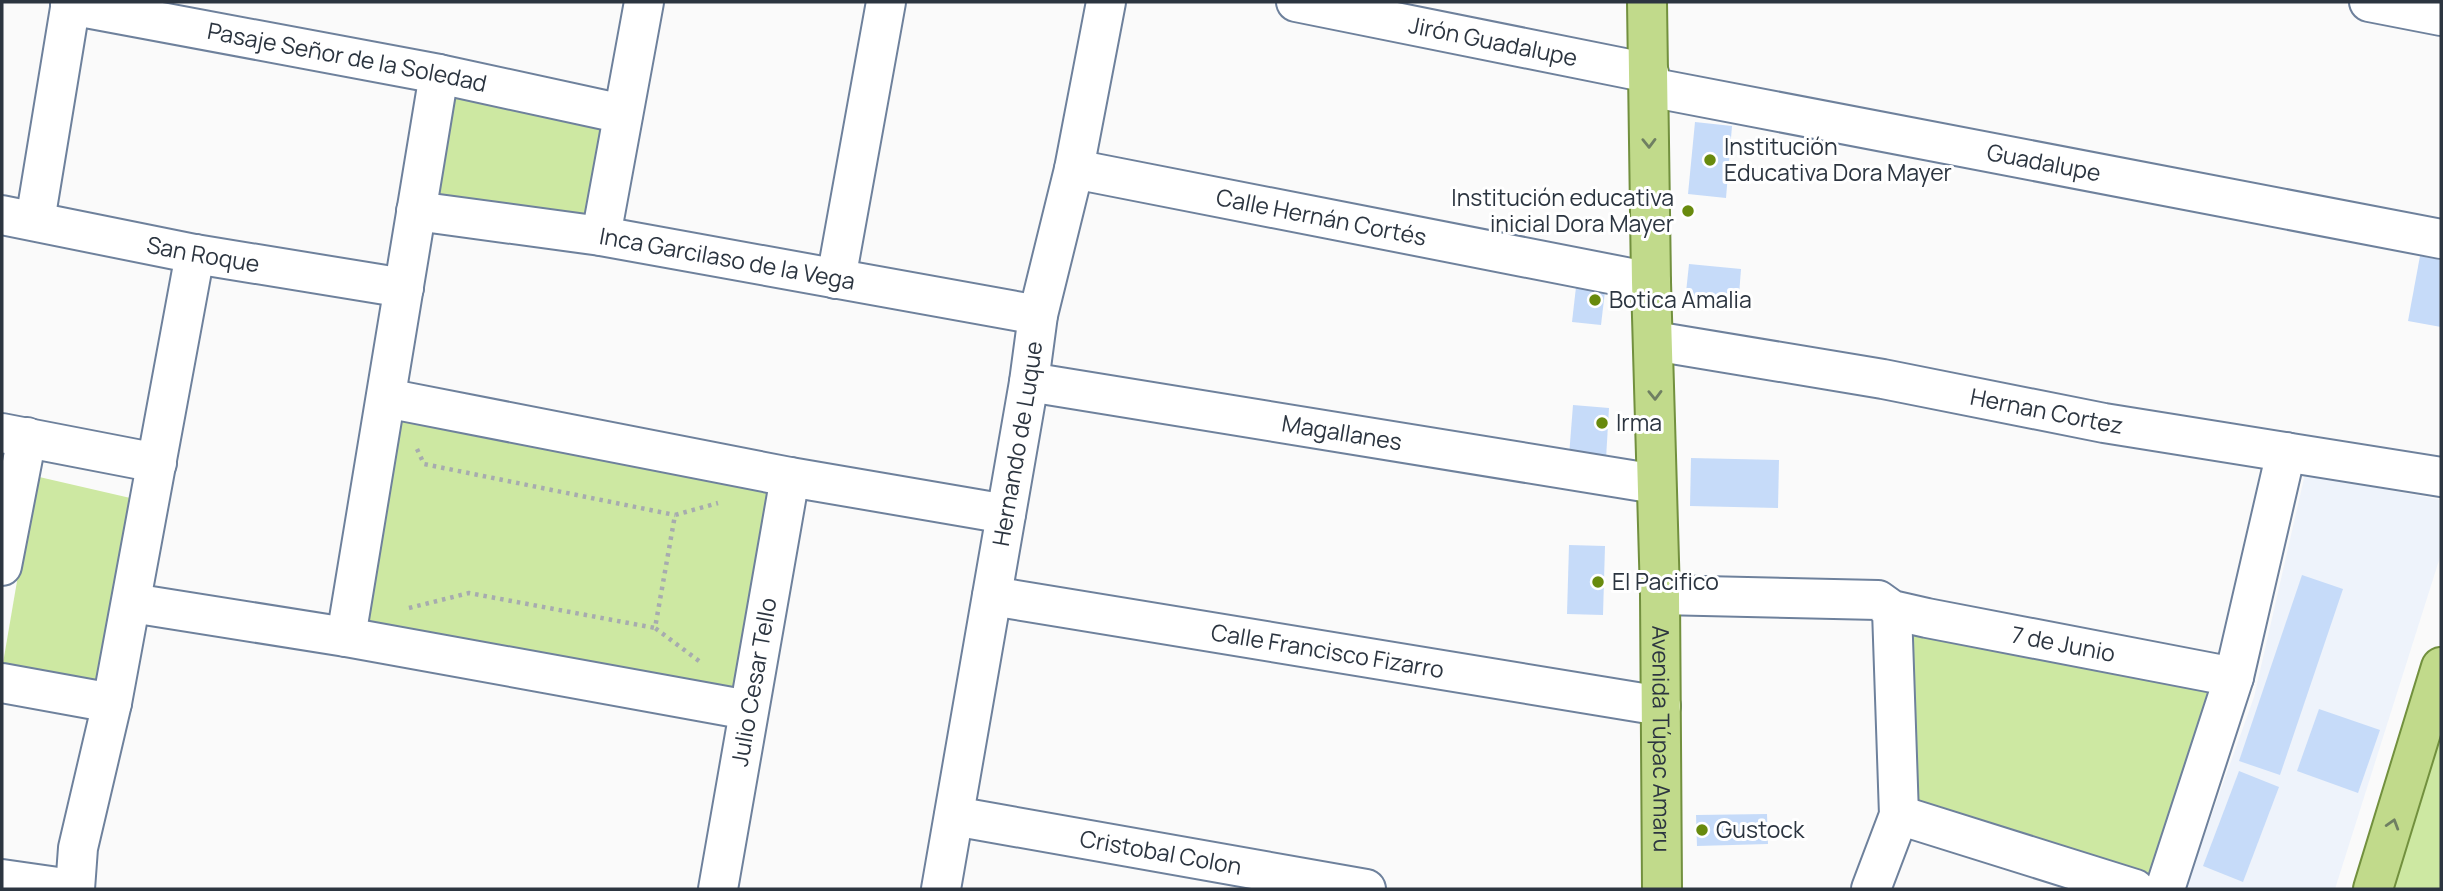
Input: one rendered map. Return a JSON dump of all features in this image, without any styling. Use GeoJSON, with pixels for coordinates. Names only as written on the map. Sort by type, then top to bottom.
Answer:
{"type":"FeatureCollection","features":[{"type":"Feature","properties":{"kind":"main road","name":"Avenida Túpac Amaru"},"geometry":{"type":"LineString","coordinates":[[1647,2],[1651,282],[1660,596],[1662,889]]}},
{"type":"Feature","properties":{"kind":"main road"},"geometry":{"type":"LineString","coordinates":[[2373,889],[2441,669]]}},
{"type":"Feature","properties":{"kind":"street"},"geometry":{"type":"LineString","coordinates":[[601,236],[644,2]]}},
{"type":"Feature","properties":{"kind":"street"},"geometry":{"type":"LineString","coordinates":[[836,279],[886,2]]}},
{"type":"Feature","properties":{"kind":"street","name":"Hernando de Luque"},"geometry":{"type":"LineString","coordinates":[[941,889],[1029,382],[1038,315],[1074,169],[1106,2]]}},
{"type":"Feature","properties":{"kind":"street","name":"Jirón Guadalupe"},"geometry":{"type":"LineString","coordinates":[[1296,2],[1649,80]]}},
{"type":"Feature","properties":{"kind":"street"},"geometry":{"type":"LineString","coordinates":[[2368,2],[2441,16]]}},
{"type":"Feature","properties":{"kind":"street"},"geometry":{"type":"LineString","coordinates":[[19,218],[70,3]]}},
{"type":"Feature","properties":{"kind":"street","name":"Pasaje Señor de la Soledad"},"geometry":{"type":"LineString","coordinates":[[70,3],[439,74],[623,114]]}},
{"type":"Feature","properties":{"kind":"street"},"geometry":{"type":"LineString","coordinates":[[346,637],[439,74]]}},
{"type":"Feature","properties":{"kind":"street","name":"Guadalupe"},"geometry":{"type":"LineString","coordinates":[[1649,80],[2441,239]]}},
{"type":"Feature","properties":{"kind":"street","name":"Calle Hernán Cortés"},"geometry":{"type":"LineString","coordinates":[[1074,169],[1651,282]]}},
{"type":"Feature","properties":{"kind":"street","name":"Inca Garcilaso de la Vega"},"geometry":{"type":"LineString","coordinates":[[416,211],[601,236],[1038,315]]}},
{"type":"Feature","properties":{"kind":"street","name":"San Roque"},"geometry":{"type":"LineString","coordinates":[[19,218],[195,254],[404,288]]}},
{"type":"Feature","properties":{"kind":"street"},"geometry":{"type":"LineString","coordinates":[[2,879],[73,889],[78,848],[112,703],[195,254]]}},
{"type":"Feature","properties":{"kind":"street","name":"Hernan Cortez"},"geometry":{"type":"LineString","coordinates":[[1654,341],[1883,379],[2104,424],[2441,477]]}},
{"type":"Feature","properties":{"kind":"street","name":"Magallanes"},"geometry":{"type":"LineString","coordinates":[[1029,382],[1656,484]]}},
{"type":"Feature","properties":{"kind":"street"},"geometry":{"type":"LineString","coordinates":[[386,398],[790,477],[1006,514]]}},
{"type":"Feature","properties":{"kind":"street"},"geometry":{"type":"LineString","coordinates":[[2,566],[14,435],[157,463]]}},
{"type":"Feature","properties":{"kind":"street"},"geometry":{"type":"LineString","coordinates":[[2165,889],[2234,677],[2286,452]]}},
{"type":"Feature","properties":{"kind":"street","name":"Julio Cesar Tello"},"geometry":{"type":"LineString","coordinates":[[719,889],[790,477]]}},
{"type":"Feature","properties":{"kind":"street","name":"Calle Francisco Fizarro"},"geometry":{"type":"LineString","coordinates":[[992,596],[1661,706]]}},
{"type":"Feature","properties":{"kind":"street","name":"7 de Junio"},"geometry":{"type":"LineString","coordinates":[[1660,596],[1878,600],[1892,610],[2234,677]]}},
{"type":"Feature","properties":{"kind":"street"},"geometry":{"type":"LineString","coordinates":[[131,603],[346,637],[748,710]]}},
{"type":"Feature","properties":{"kind":"street"},"geometry":{"type":"LineString","coordinates":[[1871,889],[1899,815],[1892,610]]}},
{"type":"Feature","properties":{"kind":"street"},"geometry":{"type":"LineString","coordinates":[[2,683],[112,703]]}},
{"type":"Feature","properties":{"kind":"street"},"geometry":{"type":"LineString","coordinates":[[1899,815],[2135,889]]}},
{"type":"Feature","properties":{"kind":"street","name":"Cristobal Colon"},"geometry":{"type":"LineString","coordinates":[[954,816],[1366,889]]}},
{"type":"Feature","properties":{"kind":"path"},"geometry":{"type":"LineString","coordinates":[[413,443],[424,464],[675,515],[727,501]]}},
{"type":"Feature","properties":{"kind":"path"},"geometry":{"type":"LineString","coordinates":[[655,628],[675,515]]}},
{"type":"Feature","properties":{"kind":"path"},"geometry":{"type":"LineString","coordinates":[[406,609],[469,593],[655,628],[708,668]]}},
{"type":"Feature","properties":{"kind":"shaded area"},"geometry":{"type":"Polygon","coordinates":[[[2305,474],[2441,500],[2441,554],[2335,889],[2186,887],[2254,697],[2305,474]]]}},
{"type":"Feature","properties":{"kind":"green space"},"geometry":{"type":"Polygon","coordinates":[[[450,92],[613,119],[593,227],[431,202],[450,92]]]}},
{"type":"Feature","properties":{"kind":"green space"},"geometry":{"type":"Polygon","coordinates":[[[407,413],[770,485],[741,683],[730,692],[718,696],[360,620],[393,424],[407,413]]]}},
{"type":"Feature","properties":{"kind":"green space"},"geometry":{"type":"Polygon","coordinates":[[[35,476],[139,500],[106,692],[2,669],[35,476]]]}},
{"type":"Feature","properties":{"kind":"green space"},"geometry":{"type":"Polygon","coordinates":[[[1914,621],[2213,683],[2149,877],[1908,797],[1902,633],[1914,621]]]}},
{"type":"Feature","properties":{"kind":"green space"},"geometry":{"type":"Polygon","coordinates":[[[2441,735],[2441,889],[2380,889],[2441,735]]]}},
{"type":"Feature","properties":{"kind":"building","name":"Institución Educativa Dora Mayer"},"geometry":{"type":"Polygon","coordinates":[[[1695,122],[1732,126],[1726,198],[1688,194],[1695,122]]]}},
{"type":"Feature","properties":{"kind":"building"},"geometry":{"type":"Polygon","coordinates":[[[2420,256],[2441,260],[2441,327],[2408,321],[2420,256]]]}},
{"type":"Feature","properties":{"kind":"building"},"geometry":{"type":"Polygon","coordinates":[[[1689,264],[1741,269],[1738,308],[1685,302],[1689,264]]]}},
{"type":"Feature","properties":{"kind":"building"},"geometry":{"type":"Polygon","coordinates":[[[1576,287],[1605,291],[1601,325],[1572,322],[1576,287]]]}},
{"type":"Feature","properties":{"kind":"building"},"geometry":{"type":"Polygon","coordinates":[[[1573,405],[1609,408],[1606,459],[1569,456],[1573,405]]]}},
{"type":"Feature","properties":{"kind":"building"},"geometry":{"type":"Polygon","coordinates":[[[1691,458],[1779,460],[1778,508],[1690,506],[1691,458]]]}},
{"type":"Feature","properties":{"kind":"building"},"geometry":{"type":"Polygon","coordinates":[[[1569,545],[1605,546],[1603,615],[1567,614],[1569,545]]]}},
{"type":"Feature","properties":{"kind":"building"},"geometry":{"type":"Polygon","coordinates":[[[2302,575],[2343,589],[2280,775],[2239,761],[2302,575]]]}},
{"type":"Feature","properties":{"kind":"building"},"geometry":{"type":"Polygon","coordinates":[[[2319,709],[2380,730],[2358,793],[2297,771],[2319,709]]]}},
{"type":"Feature","properties":{"kind":"building"},"geometry":{"type":"Polygon","coordinates":[[[2239,771],[2279,787],[2243,882],[2203,866],[2239,771]]]}},
{"type":"Feature","properties":{"kind":"building"},"geometry":{"type":"Polygon","coordinates":[[[1767,814],[1768,844],[1697,846],[1696,815],[1767,814]]]}},
{"type":"Feature","properties":{"kind":"place","name":"Institución Educativa Dora Mayer"},"geometry":{"type":"Point","coordinates":[1710,160]}},
{"type":"Feature","properties":{"kind":"place","name":"Institución educativa inicial Dora Mayer"},"geometry":{"type":"Point","coordinates":[1688,211]}},
{"type":"Feature","properties":{"kind":"place","name":"Botica Amalia"},"geometry":{"type":"Point","coordinates":[1595,300]}},
{"type":"Feature","properties":{"kind":"place","name":"Irma"},"geometry":{"type":"Point","coordinates":[1602,423]}},
{"type":"Feature","properties":{"kind":"place","name":"El Pacifico"},"geometry":{"type":"Point","coordinates":[1598,582]}},
{"type":"Feature","properties":{"kind":"place","name":"Gustock"},"geometry":{"type":"Point","coordinates":[1702,830]}}]}
